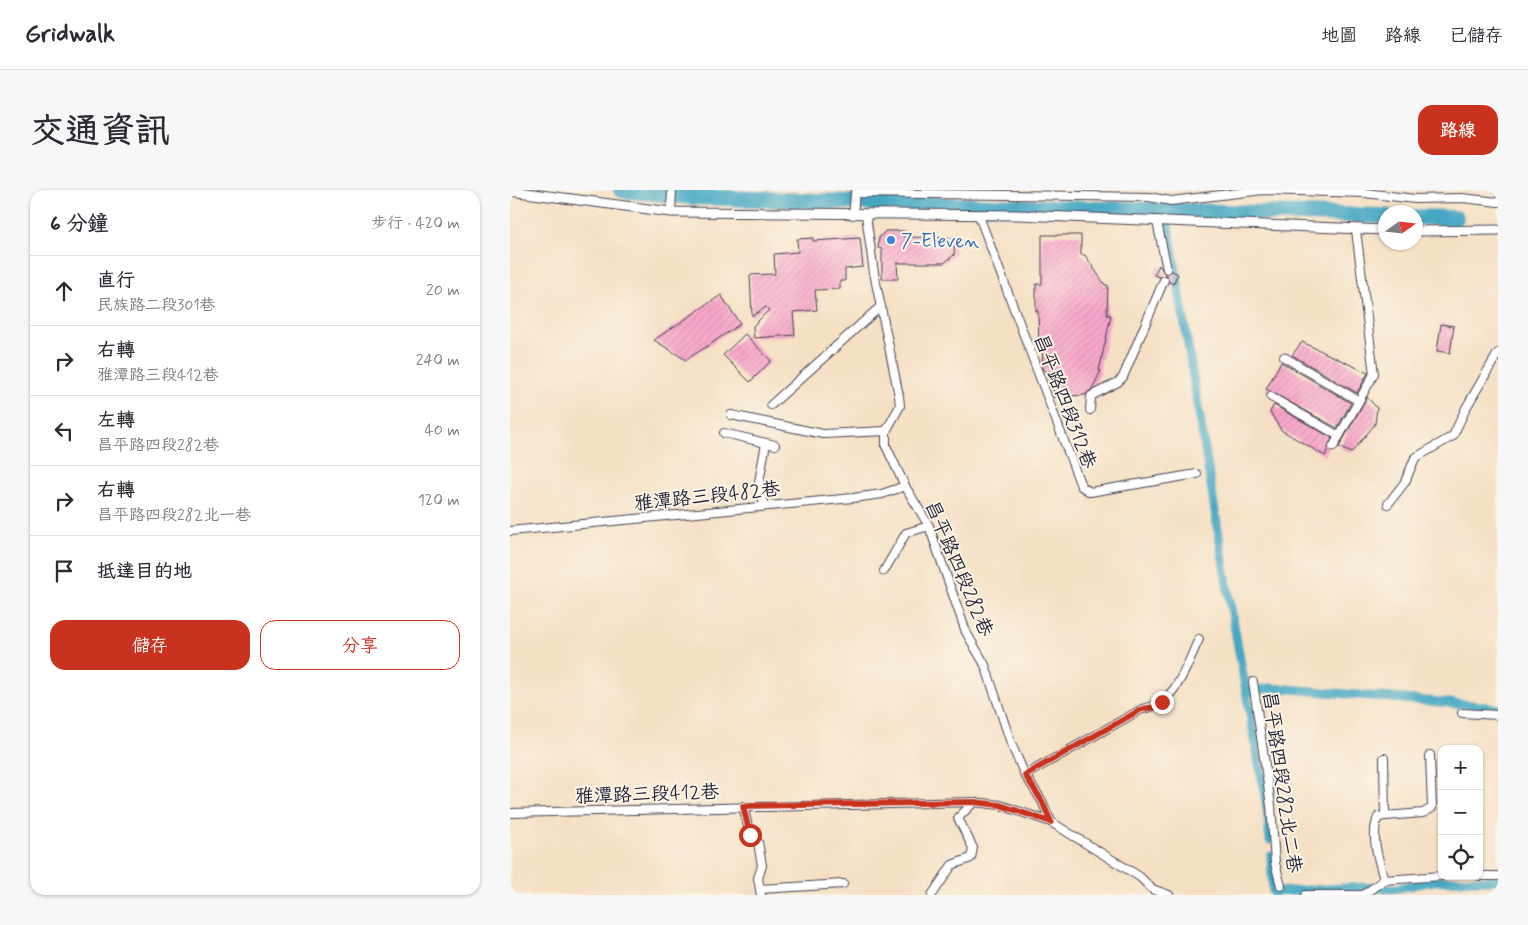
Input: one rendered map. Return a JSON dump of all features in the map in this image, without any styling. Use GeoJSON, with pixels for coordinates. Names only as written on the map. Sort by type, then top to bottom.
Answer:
{"type":"FeatureCollection","features":[{"type":"Feature","properties":{"kind":"street"},"geometry":{"type":"LineString","coordinates":[[671,212],[672,190]]}},
{"type":"Feature","properties":{"kind":"street"},"geometry":{"type":"LineString","coordinates":[[853,214],[855,193],[1150,194],[1171,201],[1263,190],[1365,193],[1415,198],[1462,198],[1498,202]]}},
{"type":"Feature","properties":{"kind":"street"},"geometry":{"type":"LineString","coordinates":[[510,191],[671,212],[979,216],[1378,230]]}},
{"type":"Feature","properties":{"kind":"street"},"geometry":{"type":"LineString","coordinates":[[731,414],[823,434],[886,431],[900,406],[866,215]]}},
{"type":"Feature","properties":{"kind":"street","name":"昌平路四段312巷"},"geometry":{"type":"LineString","coordinates":[[979,216],[1081,486],[1090,492],[1197,474]]}},
{"type":"Feature","properties":{"kind":"street"},"geometry":{"type":"LineString","coordinates":[[1157,222],[1167,269]]}},
{"type":"Feature","properties":{"kind":"street"},"geometry":{"type":"LineString","coordinates":[[1334,447],[1374,374],[1356,230]]}},
{"type":"Feature","properties":{"kind":"street"},"geometry":{"type":"LineString","coordinates":[[1423,231],[1498,230]]}},
{"type":"Feature","properties":{"kind":"street"},"geometry":{"type":"LineString","coordinates":[[1090,410],[1091,396],[1123,377],[1164,280]]}},
{"type":"Feature","properties":{"kind":"street"},"geometry":{"type":"LineString","coordinates":[[771,405],[881,306]]}},
{"type":"Feature","properties":{"kind":"street"},"geometry":{"type":"LineString","coordinates":[[1388,504],[1405,482],[1415,458],[1453,436],[1466,408],[1498,353]]}},
{"type":"Feature","properties":{"kind":"street"},"geometry":{"type":"LineString","coordinates":[[1284,357],[1359,401]]}},
{"type":"Feature","properties":{"kind":"street"},"geometry":{"type":"LineString","coordinates":[[1270,398],[1339,436]]}},
{"type":"Feature","properties":{"kind":"street","name":"昌平路四段282巷"},"geometry":{"type":"LineString","coordinates":[[886,431],[886,446],[905,486],[929,526],[962,623],[985,665],[1012,746],[1025,775],[1042,801],[1051,822]]}},
{"type":"Feature","properties":{"kind":"street"},"geometry":{"type":"LineString","coordinates":[[724,433],[775,445]]}},
{"type":"Feature","properties":{"kind":"street"},"geometry":{"type":"LineString","coordinates":[[764,506],[759,482],[766,443]]}},
{"type":"Feature","properties":{"kind":"street","name":"雅潭路三段482巷"},"geometry":{"type":"LineString","coordinates":[[510,531],[852,498],[882,494],[905,486]]}},
{"type":"Feature","properties":{"kind":"street"},"geometry":{"type":"LineString","coordinates":[[884,571],[906,533],[929,526]]}},
{"type":"Feature","properties":{"kind":"street"},"geometry":{"type":"LineString","coordinates":[[1025,775],[1142,709],[1156,707],[1168,698],[1199,639]]}},
{"type":"Feature","properties":{"kind":"street","name":"昌平路四段282北二巷"},"geometry":{"type":"LineString","coordinates":[[1253,682],[1271,806],[1275,863],[1281,886]]}},
{"type":"Feature","properties":{"kind":"street"},"geometry":{"type":"LineString","coordinates":[[1462,713],[1498,715]]}},
{"type":"Feature","properties":{"kind":"street"},"geometry":{"type":"LineString","coordinates":[[1380,881],[1374,841],[1374,826],[1378,817],[1423,813],[1432,808],[1430,755]]}},
{"type":"Feature","properties":{"kind":"street"},"geometry":{"type":"LineString","coordinates":[[1384,758],[1385,816]]}},
{"type":"Feature","properties":{"kind":"street"},"geometry":{"type":"LineString","coordinates":[[932,894],[952,866],[971,858],[973,848],[958,818],[974,802]]}},
{"type":"Feature","properties":{"kind":"street","name":"雅潭路三段412巷"},"geometry":{"type":"LineString","coordinates":[[510,813],[974,802],[1000,805],[1051,822]]}},
{"type":"Feature","properties":{"kind":"street"},"geometry":{"type":"LineString","coordinates":[[743,806],[750,835],[752,839],[758,842],[759,847],[762,866],[758,878],[760,892],[844,884]]}},
{"type":"Feature","properties":{"kind":"street"},"geometry":{"type":"LineString","coordinates":[[1051,822],[1140,877],[1153,892],[1169,895]]}},
{"type":"Feature","properties":{"kind":"street"},"geometry":{"type":"LineString","coordinates":[[1306,895],[1364,894],[1380,881],[1438,876]]}},
{"type":"Feature","properties":{"kind":"street"},"geometry":{"type":"LineString","coordinates":[[1483,876],[1498,876]]}},
{"type":"Feature","properties":{"kind":"building"},"geometry":{"type":"Polygon","coordinates":[[[885,231],[904,231],[903,237],[955,238],[954,255],[944,263],[897,263],[898,279],[882,279],[882,249],[878,248],[879,238],[885,231]]]}},
{"type":"Feature","properties":{"kind":"building"},"geometry":{"type":"Polygon","coordinates":[[[1042,235],[1081,235],[1081,255],[1085,255],[1105,285],[1108,285],[1107,315],[1111,315],[1099,371],[1101,371],[1092,389],[1085,395],[1054,397],[1052,371],[1044,371],[1042,368],[1043,344],[1039,344],[1036,284],[1042,284],[1042,235]]]}},
{"type":"Feature","properties":{"kind":"building"},"geometry":{"type":"Polygon","coordinates":[[[813,238],[813,241],[860,238],[863,267],[845,269],[845,281],[840,281],[840,289],[815,290],[817,310],[793,312],[795,335],[754,338],[753,326],[769,310],[766,307],[752,316],[750,275],[775,274],[774,254],[798,252],[797,239],[813,238]]]}},
{"type":"Feature","properties":{"kind":"building"},"geometry":{"type":"Polygon","coordinates":[[[1159,265],[1165,274],[1172,271],[1178,274],[1173,284],[1169,282],[1167,275],[1159,277],[1154,275],[1159,265]]]}},
{"type":"Feature","properties":{"kind":"building"},"geometry":{"type":"Polygon","coordinates":[[[721,295],[740,324],[715,341],[686,360],[654,340],[721,295]]]}},
{"type":"Feature","properties":{"kind":"building"},"geometry":{"type":"Polygon","coordinates":[[[1441,324],[1454,326],[1450,353],[1437,351],[1441,324]]]}},
{"type":"Feature","properties":{"kind":"building"},"geometry":{"type":"Polygon","coordinates":[[[745,334],[771,361],[750,382],[723,355],[745,334]]]}},
{"type":"Feature","properties":{"kind":"building"},"geometry":{"type":"Polygon","coordinates":[[[1302,342],[1368,373],[1357,393],[1292,355],[1302,342]]]}},
{"type":"Feature","properties":{"kind":"building"},"geometry":{"type":"Polygon","coordinates":[[[1281,362],[1351,403],[1337,428],[1266,389],[1281,362]]]}},
{"type":"Feature","properties":{"kind":"building"},"geometry":{"type":"Polygon","coordinates":[[[1367,397],[1377,408],[1375,424],[1351,453],[1339,447],[1367,397]]]}},
{"type":"Feature","properties":{"kind":"building"},"geometry":{"type":"Polygon","coordinates":[[[1274,405],[1332,438],[1325,456],[1281,430],[1270,412],[1274,405]]]}},
{"type":"Feature","properties":{"kind":"waterway"},"geometry":{"type":"LineString","coordinates":[[621,190],[691,197],[1378,216]]}},
{"type":"Feature","properties":{"kind":"waterway"},"geometry":{"type":"LineString","coordinates":[[1166,210],[1229,597],[1267,808],[1270,840]]}},
{"type":"Feature","properties":{"kind":"waterway"},"geometry":{"type":"LineString","coordinates":[[1423,217],[1456,218]]}},
{"type":"Feature","properties":{"kind":"waterway"},"geometry":{"type":"LineString","coordinates":[[1248,692],[1270,688],[1290,689],[1473,705],[1498,709]]}},
{"type":"Feature","properties":{"kind":"waterway"},"geometry":{"type":"LineString","coordinates":[[1271,856],[1273,892],[1364,887],[1393,889],[1434,881],[1498,880]]}},
{"type":"Feature","properties":{"kind":"place","name":"7-Eleven"},"geometry":{"type":"Point","coordinates":[891,240]}},
{"type":"Feature","properties":{"kind":"route"},"geometry":{"type":"LineString","coordinates":[[750,835],[743,806],[974,802],[1000,805],[1051,822],[1042,801],[1025,775],[1142,709],[1156,707],[1162,702]]}}]}
